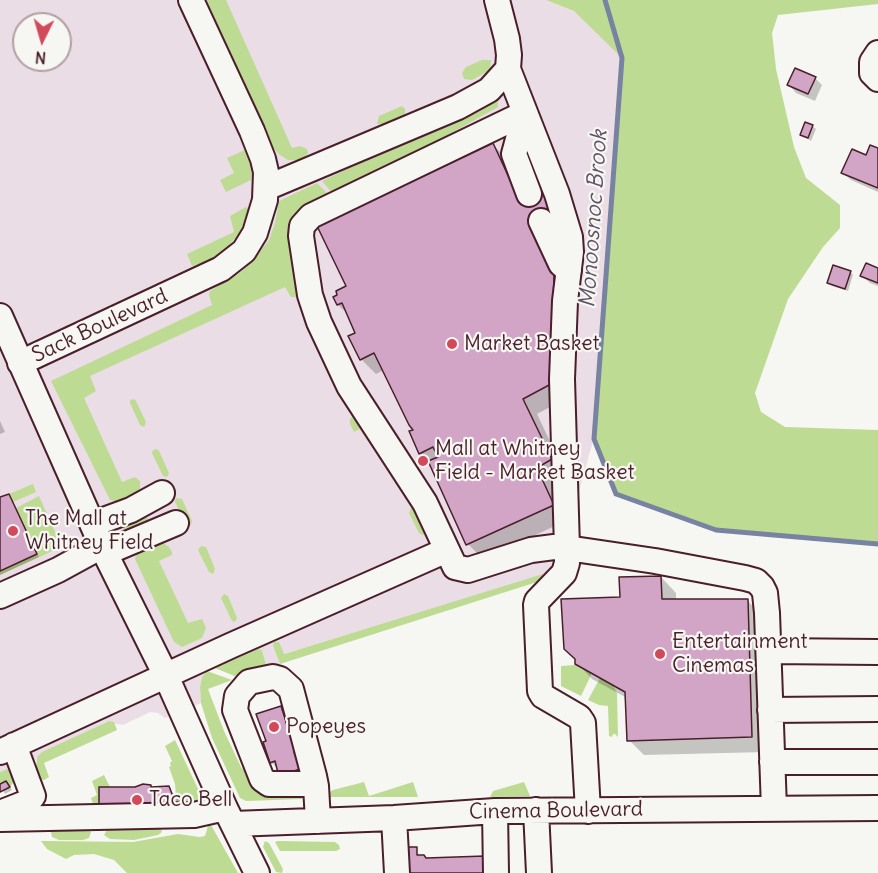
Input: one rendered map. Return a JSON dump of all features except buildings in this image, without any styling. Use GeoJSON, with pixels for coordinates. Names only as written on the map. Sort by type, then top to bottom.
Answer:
{"type":"FeatureCollection","features":[{"type":"Feature","properties":{"kind":"lane","name":"Sack Boulevard"},"geometry":{"type":"LineString","coordinates":[[191,0],[259,146],[266,172],[266,188],[263,214],[255,233],[244,250],[229,264],[211,274],[20,363],[100,541],[166,676],[257,873]]}},
{"type":"Feature","properties":{"kind":"lane"},"geometry":{"type":"LineString","coordinates":[[497,0],[507,39],[508,69],[557,194],[571,252],[565,301],[562,379],[567,563],[564,573],[537,601],[536,605],[540,692],[579,717],[583,723],[588,811]]}},
{"type":"Feature","properties":{"kind":"lane"},"geometry":{"type":"LineString","coordinates":[[878,53],[872,62],[872,73],[878,79]]}},
{"type":"Feature","properties":{"kind":"lane"},"geometry":{"type":"LineString","coordinates":[[266,188],[473,100],[489,90],[508,69]]}},
{"type":"Feature","properties":{"kind":"lane"},"geometry":{"type":"LineString","coordinates":[[525,113],[514,154],[529,194]]}},
{"type":"Feature","properties":{"kind":"lane"},"geometry":{"type":"LineString","coordinates":[[525,113],[312,216],[306,221],[301,230],[310,295],[319,322],[349,386],[425,503],[455,567],[468,570],[531,549],[554,547],[655,561],[756,581],[762,586],[765,593],[769,651],[774,809]]}},
{"type":"Feature","properties":{"kind":"lane"},"geometry":{"type":"LineString","coordinates":[[542,221],[561,264],[569,271]]}},
{"type":"Feature","properties":{"kind":"lane"},"geometry":{"type":"LineString","coordinates":[[0,316],[20,363]]}},
{"type":"Feature","properties":{"kind":"lane"},"geometry":{"type":"LineString","coordinates":[[0,596],[58,570],[100,541],[131,510],[162,493]]}},
{"type":"Feature","properties":{"kind":"lane"},"geometry":{"type":"LineString","coordinates":[[100,541],[176,524]]}},
{"type":"Feature","properties":{"kind":"lane"},"geometry":{"type":"LineString","coordinates":[[0,813],[28,802],[33,796],[7,748],[447,550]]}},
{"type":"Feature","properties":{"kind":"lane"},"geometry":{"type":"LineString","coordinates":[[769,651],[878,652]]}},
{"type":"Feature","properties":{"kind":"lane"},"geometry":{"type":"LineString","coordinates":[[315,784],[279,785],[272,781],[250,720],[248,703],[254,693],[272,687],[287,692],[293,697],[315,784],[318,821]]}},
{"type":"Feature","properties":{"kind":"lane"},"geometry":{"type":"LineString","coordinates":[[770,710],[878,709]]}},
{"type":"Feature","properties":{"kind":"lane"},"geometry":{"type":"LineString","coordinates":[[772,762],[878,762]]}},
{"type":"Feature","properties":{"kind":"lane"},"geometry":{"type":"LineString","coordinates":[[0,795],[23,785],[30,788]]}},
{"type":"Feature","properties":{"kind":"lane","name":"Cinema Boulevard"},"geometry":{"type":"LineString","coordinates":[[0,819],[194,815],[318,821],[495,810],[878,808]]}},
{"type":"Feature","properties":{"kind":"lane"},"geometry":{"type":"LineString","coordinates":[[495,810],[496,873]]}},
{"type":"Feature","properties":{"kind":"lane"},"geometry":{"type":"LineString","coordinates":[[536,810],[538,873]]}},
{"type":"Feature","properties":{"kind":"lane"},"geometry":{"type":"LineString","coordinates":[[394,818],[397,873]]}},
{"type":"Feature","properties":{"kind":"shaded area","name":"The Mall at Whitney Field"},"geometry":{"type":"Polygon","coordinates":[[[0,0],[546,0],[574,11],[592,26],[622,58],[594,437],[575,506],[578,532],[581,534],[583,563],[283,654],[273,646],[280,664],[267,668],[262,650],[258,649],[208,670],[202,677],[201,703],[165,718],[158,713],[150,712],[123,725],[106,722],[37,757],[36,760],[12,771],[9,768],[0,772],[0,0]]]}},
{"type":"Feature","properties":{"kind":"green space"},"geometry":{"type":"Polygon","coordinates":[[[207,0],[226,0],[292,148],[300,146],[307,149],[308,153],[302,160],[288,160],[273,148],[206,6],[207,0]]]}},
{"type":"Feature","properties":{"kind":"green space"},"geometry":{"type":"Polygon","coordinates":[[[546,0],[878,0],[878,4],[778,15],[772,33],[776,69],[794,147],[806,178],[840,205],[840,228],[823,247],[788,299],[755,393],[761,412],[785,427],[878,430],[878,544],[722,531],[616,494],[594,439],[622,58],[574,11],[546,0]]]}},
{"type":"Feature","properties":{"kind":"green space"},"geometry":{"type":"Polygon","coordinates":[[[482,60],[491,60],[490,70],[472,80],[464,79],[462,73],[466,67],[482,60]]]}},
{"type":"Feature","properties":{"kind":"green space"},"geometry":{"type":"Polygon","coordinates":[[[494,101],[498,102],[498,107],[334,195],[322,181],[494,101]]]}},
{"type":"Feature","properties":{"kind":"green space"},"geometry":{"type":"Polygon","coordinates":[[[402,106],[405,114],[383,124],[377,124],[379,116],[402,106]]]}},
{"type":"Feature","properties":{"kind":"green space"},"geometry":{"type":"Polygon","coordinates":[[[245,150],[252,175],[251,180],[226,192],[220,180],[234,173],[227,158],[245,150]]]}},
{"type":"Feature","properties":{"kind":"green space"},"geometry":{"type":"Polygon","coordinates":[[[317,183],[328,194],[302,212],[298,297],[291,297],[285,287],[90,376],[96,391],[84,398],[122,482],[135,477],[140,481],[140,489],[132,497],[119,502],[110,500],[51,381],[212,305],[210,291],[241,272],[269,240],[279,201],[317,183]]]}},
{"type":"Feature","properties":{"kind":"green space"},"geometry":{"type":"Polygon","coordinates":[[[246,207],[248,211],[240,232],[225,250],[206,262],[192,266],[187,254],[234,232],[230,216],[246,207]]]}},
{"type":"Feature","properties":{"kind":"green space"},"geometry":{"type":"Polygon","coordinates":[[[134,399],[146,422],[144,427],[140,425],[130,403],[130,400],[134,399]]]}},
{"type":"Feature","properties":{"kind":"green space"},"geometry":{"type":"Polygon","coordinates":[[[356,415],[372,441],[367,440],[360,429],[354,432],[350,419],[356,415]]]}},
{"type":"Feature","properties":{"kind":"green space"},"geometry":{"type":"Polygon","coordinates":[[[157,449],[169,473],[167,477],[163,476],[152,453],[157,449]]]}},
{"type":"Feature","properties":{"kind":"green space"},"geometry":{"type":"Polygon","coordinates":[[[33,484],[36,492],[13,502],[9,494],[33,484]]]}},
{"type":"Feature","properties":{"kind":"green space"},"geometry":{"type":"Polygon","coordinates":[[[39,496],[60,543],[59,548],[0,575],[0,571],[37,554],[16,508],[39,496]]]}},
{"type":"Feature","properties":{"kind":"green space"},"geometry":{"type":"Polygon","coordinates":[[[176,498],[182,499],[192,521],[191,525],[186,524],[175,502],[176,498]]]}},
{"type":"Feature","properties":{"kind":"green space"},"geometry":{"type":"Polygon","coordinates":[[[411,508],[414,508],[426,533],[423,535],[419,533],[409,513],[411,508]]]}},
{"type":"Feature","properties":{"kind":"green space"},"geometry":{"type":"Polygon","coordinates":[[[144,517],[148,518],[148,523],[126,532],[123,529],[124,525],[144,517]]]}},
{"type":"Feature","properties":{"kind":"green space"},"geometry":{"type":"Polygon","coordinates":[[[162,542],[169,547],[172,555],[159,561],[188,623],[202,619],[206,628],[202,638],[182,647],[174,642],[135,559],[137,552],[162,542]]]}},
{"type":"Feature","properties":{"kind":"green space"},"geometry":{"type":"Polygon","coordinates":[[[201,546],[206,547],[215,569],[213,574],[209,572],[198,550],[201,546]]]}},
{"type":"Feature","properties":{"kind":"green space"},"geometry":{"type":"Polygon","coordinates":[[[543,574],[540,581],[280,664],[273,646],[274,642],[279,642],[284,654],[543,574]]]}},
{"type":"Feature","properties":{"kind":"green space"},"geometry":{"type":"Polygon","coordinates":[[[224,594],[228,596],[237,618],[235,622],[232,621],[221,598],[224,594]]]}},
{"type":"Feature","properties":{"kind":"green space"},"geometry":{"type":"Polygon","coordinates":[[[258,649],[262,650],[267,668],[237,677],[215,668],[258,649]]]}},
{"type":"Feature","properties":{"kind":"green space"},"geometry":{"type":"Polygon","coordinates":[[[575,664],[592,673],[581,696],[561,686],[561,666],[575,664]]]}},
{"type":"Feature","properties":{"kind":"green space"},"geometry":{"type":"Polygon","coordinates":[[[207,671],[232,680],[208,689],[241,767],[249,776],[304,795],[302,799],[246,801],[240,798],[212,738],[201,703],[200,687],[202,677],[207,671]]]}},
{"type":"Feature","properties":{"kind":"green space"},"geometry":{"type":"Polygon","coordinates":[[[600,678],[613,685],[617,693],[618,737],[615,734],[612,737],[609,736],[608,706],[588,700],[600,678]]]}},
{"type":"Feature","properties":{"kind":"green space"},"geometry":{"type":"Polygon","coordinates":[[[109,721],[114,722],[117,730],[44,763],[49,777],[44,780],[39,779],[36,768],[37,757],[42,752],[109,721]]]}},
{"type":"Feature","properties":{"kind":"green space"},"geometry":{"type":"Polygon","coordinates":[[[175,740],[199,791],[197,802],[177,809],[175,784],[169,767],[172,761],[165,746],[175,740]]]}},
{"type":"Feature","properties":{"kind":"green space"},"geometry":{"type":"Polygon","coordinates":[[[10,769],[15,780],[10,787],[6,781],[0,784],[0,772],[10,769]]]}},
{"type":"Feature","properties":{"kind":"green space"},"geometry":{"type":"Polygon","coordinates":[[[104,775],[110,787],[99,813],[96,812],[91,798],[97,795],[92,781],[104,775]]]}},
{"type":"Feature","properties":{"kind":"green space"},"geometry":{"type":"Polygon","coordinates":[[[364,782],[369,796],[413,782],[418,797],[330,797],[330,792],[333,790],[364,782]]]}},
{"type":"Feature","properties":{"kind":"green space"},"geometry":{"type":"Polygon","coordinates":[[[524,782],[530,796],[490,797],[493,791],[524,782]]]}},
{"type":"Feature","properties":{"kind":"green space"},"geometry":{"type":"Polygon","coordinates":[[[211,825],[238,873],[127,873],[114,860],[94,854],[74,855],[66,859],[47,849],[41,841],[133,842],[178,834],[200,837],[205,836],[208,826],[211,825]]]}},
{"type":"Feature","properties":{"kind":"green space"},"geometry":{"type":"Polygon","coordinates":[[[160,827],[162,832],[158,835],[134,840],[110,839],[104,835],[108,828],[160,827]]]}},
{"type":"Feature","properties":{"kind":"green space"},"geometry":{"type":"Polygon","coordinates":[[[86,828],[91,832],[89,838],[83,840],[59,840],[52,837],[51,832],[51,830],[86,828]]]}},
{"type":"Feature","properties":{"kind":"green space"},"geometry":{"type":"Polygon","coordinates":[[[265,841],[269,843],[283,869],[282,873],[276,872],[263,847],[265,841]]]}},
{"type":"Feature","properties":{"kind":"green space"},"geometry":{"type":"Polygon","coordinates":[[[275,842],[335,842],[340,849],[336,851],[280,851],[275,842]]]}},
{"type":"Feature","properties":{"kind":"waterway","name":"Monoosnoc Brook"},"geometry":{"type":"LineString","coordinates":[[605,0],[622,58],[594,439],[616,494],[716,530],[878,544]]}},
{"type":"Feature","properties":{"kind":"place","name":"Market Basket"},"geometry":{"type":"Point","coordinates":[452,344]}},
{"type":"Feature","properties":{"kind":"place","name":"Mall at Whitney Field - Market Basket"},"geometry":{"type":"Point","coordinates":[423,461]}},
{"type":"Feature","properties":{"kind":"place","name":"The Mall at Whitney Field"},"geometry":{"type":"Point","coordinates":[13,531]}},
{"type":"Feature","properties":{"kind":"place","name":"Entertainment Cinemas"},"geometry":{"type":"Point","coordinates":[660,654]}},
{"type":"Feature","properties":{"kind":"place","name":"Popeyes"},"geometry":{"type":"Point","coordinates":[274,727]}},
{"type":"Feature","properties":{"kind":"place","name":"Taco Bell"},"geometry":{"type":"Point","coordinates":[137,800]}}]}
